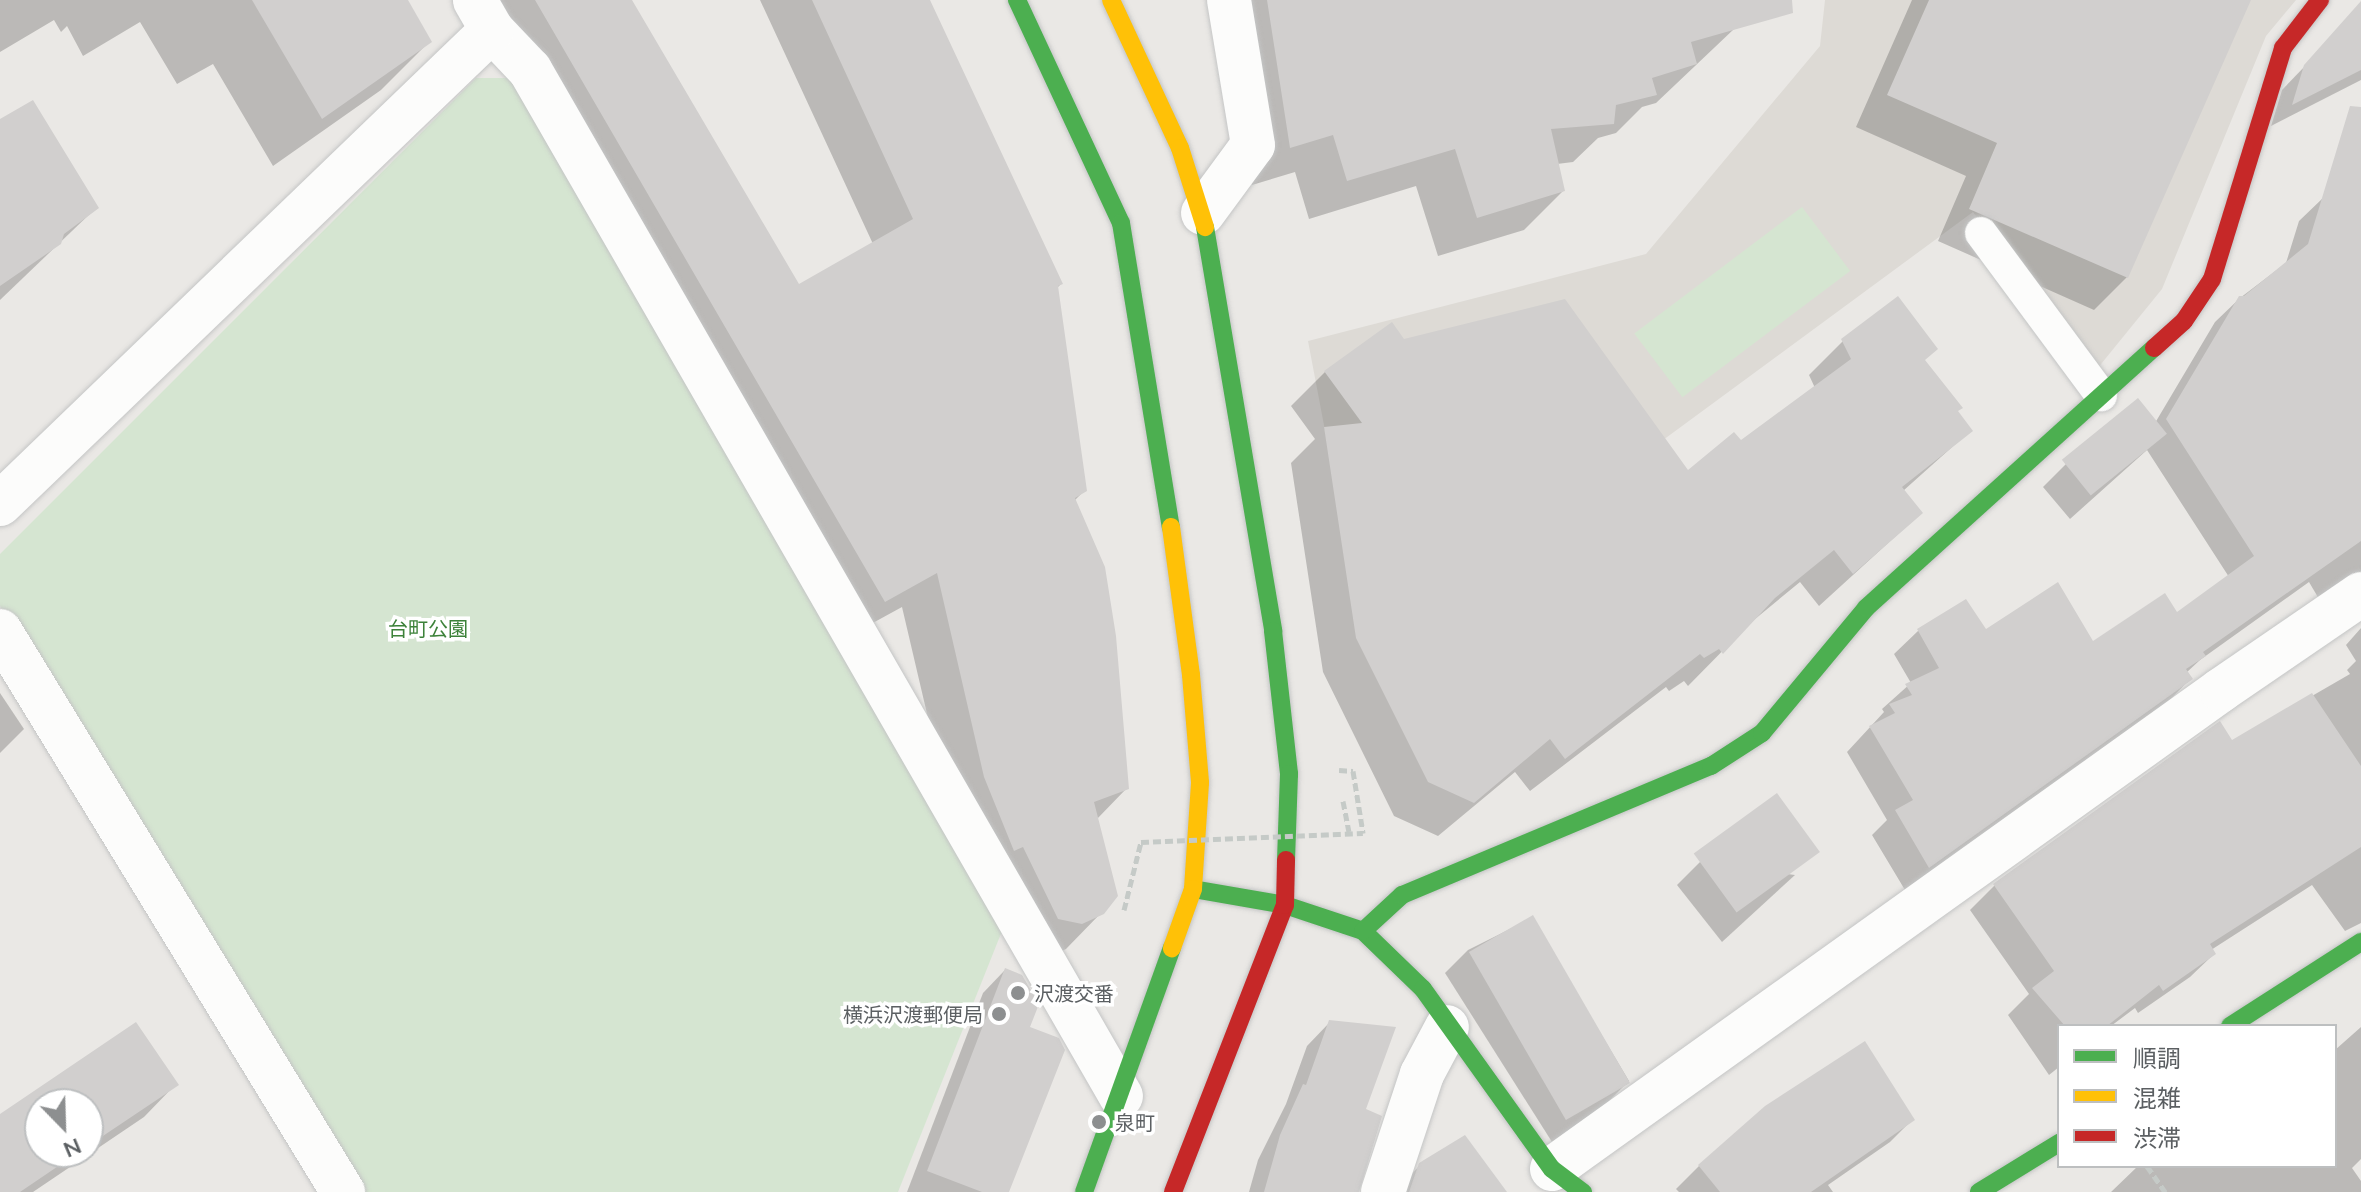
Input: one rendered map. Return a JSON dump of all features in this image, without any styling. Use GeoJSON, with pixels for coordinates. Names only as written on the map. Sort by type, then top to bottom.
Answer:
{"type":"FeatureCollection","features":[{"type":"Feature","properties":{"kind":"street"},"geometry":{"type":"LineString","coordinates":[[1017,0],[1121,223],[1168,501],[1191,675],[1200,783],[1193,889],[1084,1192]]}},
{"type":"Feature","properties":{"kind":"street"},"geometry":{"type":"LineString","coordinates":[[1111,0],[1180,148],[1203,213],[1273,631],[1289,774],[1285,905],[1173,1192]]}},
{"type":"Feature","properties":{"kind":"street"},"geometry":{"type":"LineString","coordinates":[[1203,213],[1253,145],[1229,0]]}},
{"type":"Feature","properties":{"kind":"street"},"geometry":{"type":"LineString","coordinates":[[1363,931],[1402,895],[1711,766],[1762,733],[1866,608],[2184,321],[2212,279],[2283,48],[2320,0]]}},
{"type":"Feature","properties":{"kind":"street"},"geometry":{"type":"LineString","coordinates":[[0,504],[484,15],[530,70],[1121,1096]]}},
{"type":"Feature","properties":{"kind":"street"},"geometry":{"type":"LineString","coordinates":[[1193,889],[1285,905],[1363,931],[1423,989],[1447,1027],[1567,1181],[2221,690],[2361,594]]}},
{"type":"Feature","properties":{"kind":"street"},"geometry":{"type":"LineString","coordinates":[[0,631],[343,1192]]}},
{"type":"Feature","properties":{"kind":"street"},"geometry":{"type":"LineString","coordinates":[[2233,1024],[2361,942]]}},
{"type":"Feature","properties":{"kind":"street"},"geometry":{"type":"LineString","coordinates":[[1383,1192],[1422,1074],[1447,1027]]}},
{"type":"Feature","properties":{"kind":"street"},"geometry":{"type":"LineString","coordinates":[[1979,1192],[2057,1144]]}},
{"type":"Feature","properties":{"kind":"lane"},"geometry":{"type":"LineString","coordinates":[[1981,233],[2101,395]]}},
{"type":"Feature","properties":{"kind":"path"},"geometry":{"type":"LineString","coordinates":[[1124,910],[1141,842],[1363,833],[1353,771],[1337,769],[1349,831]]}},
{"type":"Feature","properties":{"kind":"path"},"geometry":{"type":"LineString","coordinates":[[2148,1168],[2165,1192]]}},
{"type":"Feature","properties":{"kind":"shaded area"},"geometry":{"type":"Polygon","coordinates":[[[1825,0],[2296,0],[2266,36],[2162,289],[2097,369],[1973,212],[1368,657],[1308,341],[1646,254],[1820,46],[1825,0]]]}},
{"type":"Feature","properties":{"kind":"green space","name":"台町公園"},"geometry":{"type":"Polygon","coordinates":[[[476,78],[515,78],[1008,916],[898,1192],[357,1192],[0,606],[0,554],[476,78]]]}},
{"type":"Feature","properties":{"kind":"green space"},"geometry":{"type":"Polygon","coordinates":[[[1802,207],[1850,271],[1682,397],[1634,333],[1802,207]]]}},
{"type":"Feature","properties":{"kind":"building"},"geometry":{"type":"Polygon","coordinates":[[[252,0],[408,0],[432,42],[322,119],[252,0]]]}},
{"type":"Feature","properties":{"kind":"building"},"geometry":{"type":"Polygon","coordinates":[[[535,0],[632,0],[799,284],[913,219],[812,0],[930,0],[1063,284],[1058,286],[1087,491],[1075,498],[1105,567],[1116,636],[1129,789],[1094,802],[1118,896],[1104,914],[1082,924],[1058,919],[1023,847],[1014,851],[984,777],[937,573],[885,602],[535,0]]]}},
{"type":"Feature","properties":{"kind":"building"},"geometry":{"type":"Polygon","coordinates":[[[1267,0],[1792,0],[1793,13],[1691,42],[1697,64],[1652,78],[1657,95],[1616,105],[1614,124],[1551,129],[1565,191],[1477,218],[1455,149],[1347,181],[1333,135],[1290,148],[1267,0]]]}},
{"type":"Feature","properties":{"kind":"building"},"geometry":{"type":"Polygon","coordinates":[[[1929,0],[2251,0],[2128,278],[1969,209],[1997,143],[1887,95],[1929,0]]]}},
{"type":"Feature","properties":{"kind":"building"},"geometry":{"type":"Polygon","coordinates":[[[2361,1],[2361,70],[2292,105],[2304,65],[2361,1]]]}},
{"type":"Feature","properties":{"kind":"building"},"geometry":{"type":"Polygon","coordinates":[[[33,100],[99,208],[64,234],[61,244],[0,286],[0,119],[33,100]]]}},
{"type":"Feature","properties":{"kind":"building"},"geometry":{"type":"Polygon","coordinates":[[[2350,106],[2361,107],[2361,541],[2203,652],[2206,656],[2186,669],[2193,679],[1929,868],[1895,810],[1913,800],[1869,726],[1895,713],[1889,704],[1912,695],[1905,684],[1939,668],[1917,629],[1966,599],[1986,629],[2058,582],[2093,641],[2165,593],[2177,612],[2254,556],[2166,419],[2239,296],[2244,296],[2308,244],[2350,106]]]}},
{"type":"Feature","properties":{"kind":"building"},"geometry":{"type":"Polygon","coordinates":[[[1898,296],[1938,349],[1925,360],[1963,408],[1958,411],[1973,431],[1902,487],[1923,513],[1853,574],[1834,550],[1775,598],[1723,654],[1719,649],[1704,658],[1700,654],[1565,759],[1550,739],[1474,803],[1428,782],[1356,638],[1324,427],[1362,423],[1324,371],[1392,322],[1404,339],[1565,299],[1688,470],[1734,432],[1741,440],[1851,359],[1841,339],[1898,296]]]}},
{"type":"Feature","properties":{"kind":"building"},"geometry":{"type":"Polygon","coordinates":[[[2138,398],[2167,434],[2091,495],[2062,460],[2138,398]]]}},
{"type":"Feature","properties":{"kind":"building"},"geometry":{"type":"Polygon","coordinates":[[[2312,693],[2361,766],[2361,847],[2210,944],[2216,954],[2163,991],[2159,985],[2110,1024],[2063,1024],[2032,988],[2054,971],[1993,884],[2220,721],[2232,740],[2312,693]]]}},
{"type":"Feature","properties":{"kind":"building"},"geometry":{"type":"Polygon","coordinates":[[[1777,793],[1820,852],[1737,913],[1694,854],[1777,793]]]}},
{"type":"Feature","properties":{"kind":"building"},"geometry":{"type":"Polygon","coordinates":[[[1533,915],[1630,1083],[1566,1120],[1469,952],[1533,915]]]}},
{"type":"Feature","properties":{"kind":"building"},"geometry":{"type":"Polygon","coordinates":[[[1005,968],[1022,975],[1039,1004],[1030,1027],[1059,1038],[1065,1050],[1009,1192],[982,1192],[927,1171],[1005,968]]]}},
{"type":"Feature","properties":{"kind":"building"},"geometry":{"type":"Polygon","coordinates":[[[1329,1020],[1396,1027],[1366,1109],[1382,1116],[1359,1192],[1264,1192],[1280,1135],[1303,1084],[1306,1085],[1329,1020]]]}},
{"type":"Feature","properties":{"kind":"building"},"geometry":{"type":"Polygon","coordinates":[[[136,1022],[179,1085],[104,1135],[104,1088],[38,1088],[136,1022]]]}},
{"type":"Feature","properties":{"kind":"building"},"geometry":{"type":"Polygon","coordinates":[[[1865,1041],[1915,1120],[1811,1192],[1720,1192],[1698,1165],[1765,1106],[1865,1041]]]}},
{"type":"Feature","properties":{"kind":"building"},"geometry":{"type":"Polygon","coordinates":[[[24,1098],[24,1168],[55,1168],[20,1192],[0,1192],[0,1114],[24,1098]]]}},
{"type":"Feature","properties":{"kind":"building"},"geometry":{"type":"Polygon","coordinates":[[[1465,1135],[1507,1192],[1409,1192],[1419,1163],[1465,1135]]]}},
{"type":"Feature","properties":{"kind":"traffic: fast"},"geometry":{"type":"LineString","coordinates":[[1017,0],[1121,223],[1171,527]]}},
{"type":"Feature","properties":{"kind":"traffic: fast"},"geometry":{"type":"LineString","coordinates":[[1205,227],[1273,631],[1289,774],[1286,860]]}},
{"type":"Feature","properties":{"kind":"traffic: fast"},"geometry":{"type":"LineString","coordinates":[[1363,931],[1402,895],[1711,766],[1762,733],[1866,608],[2154,348]]}},
{"type":"Feature","properties":{"kind":"traffic: fast"},"geometry":{"type":"LineString","coordinates":[[1193,889],[1285,905],[1363,931],[1423,989],[1552,1169],[1583,1192]]}},
{"type":"Feature","properties":{"kind":"traffic: fast"},"geometry":{"type":"LineString","coordinates":[[2233,1024],[2361,942]]}},
{"type":"Feature","properties":{"kind":"traffic: fast"},"geometry":{"type":"LineString","coordinates":[[1084,1192],[1172,948]]}},
{"type":"Feature","properties":{"kind":"traffic: fast"},"geometry":{"type":"LineString","coordinates":[[1979,1192],[2057,1144]]}},
{"type":"Feature","properties":{"kind":"traffic: slow"},"geometry":{"type":"LineString","coordinates":[[1111,0],[1180,148],[1205,227]]}},
{"type":"Feature","properties":{"kind":"traffic: slow"},"geometry":{"type":"LineString","coordinates":[[1171,527],[1191,675],[1200,783],[1193,889],[1172,948]]}},
{"type":"Feature","properties":{"kind":"traffic: jam"},"geometry":{"type":"LineString","coordinates":[[2154,348],[2184,321],[2212,279],[2283,48],[2320,0]]}},
{"type":"Feature","properties":{"kind":"traffic: jam"},"geometry":{"type":"LineString","coordinates":[[1173,1192],[1285,905],[1286,860]]}},
{"type":"Feature","properties":{"kind":"place","name":"沢渡交番"},"geometry":{"type":"Point","coordinates":[1018,993]}},
{"type":"Feature","properties":{"kind":"place","name":"横浜沢渡郵便局"},"geometry":{"type":"Point","coordinates":[999,1014]}},
{"type":"Feature","properties":{"kind":"place","name":"泉町"},"geometry":{"type":"Point","coordinates":[1099,1122]}}]}
